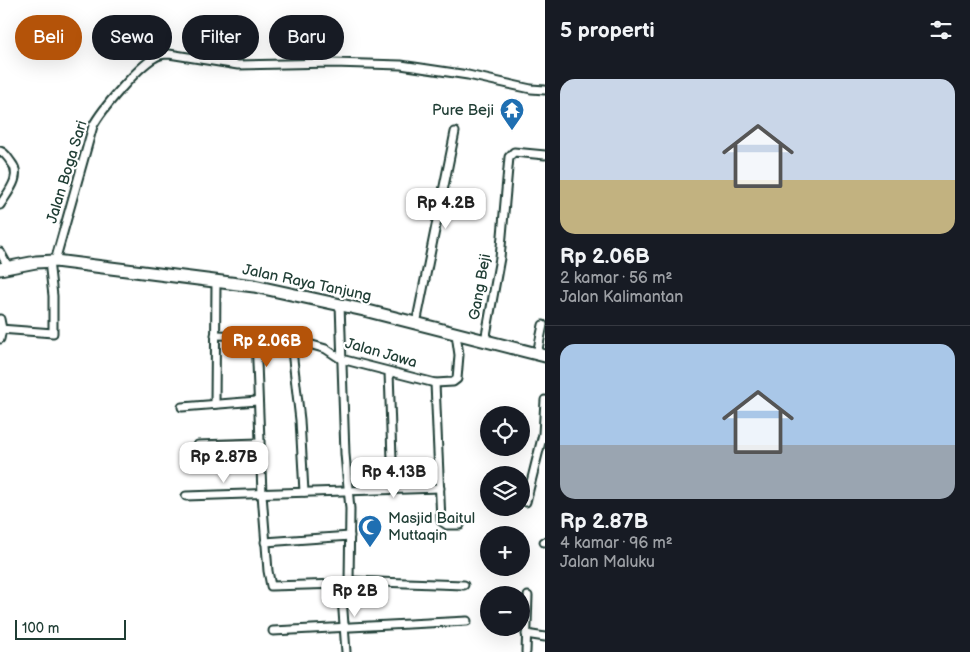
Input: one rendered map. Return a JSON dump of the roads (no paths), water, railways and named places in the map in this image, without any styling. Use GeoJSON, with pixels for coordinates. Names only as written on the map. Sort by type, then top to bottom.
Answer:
{"type":"FeatureCollection","features":[{"type":"Feature","properties":{"kind":"main road","name":"Jalan Raya Tanjung"},"geometry":{"type":"LineString","coordinates":[[4,269],[52,261],[254,286],[340,304],[541,355]]}},
{"type":"Feature","properties":{"kind":"street","name":"Jalan Boga Sari"},"geometry":{"type":"LineString","coordinates":[[52,261],[94,126],[106,106],[149,62],[158,56],[169,54],[238,65],[333,62],[401,65],[446,71],[531,89],[545,90]]}},
{"type":"Feature","properties":{"kind":"street"},"geometry":{"type":"LineString","coordinates":[[416,324],[455,132]]}},
{"type":"Feature","properties":{"kind":"street"},"geometry":{"type":"LineString","coordinates":[[0,151],[16,167],[16,174],[0,205]]}},
{"type":"Feature","properties":{"kind":"street","name":"Gang Beji"},"geometry":{"type":"LineString","coordinates":[[485,341],[500,258],[509,157],[514,152],[545,155]]}},
{"type":"Feature","properties":{"kind":"street"},"geometry":{"type":"LineString","coordinates":[[0,252],[4,269]]}},
{"type":"Feature","properties":{"kind":"street"},"geometry":{"type":"LineString","coordinates":[[1,329],[52,333],[52,261]]}},
{"type":"Feature","properties":{"kind":"street"},"geometry":{"type":"LineString","coordinates":[[215,404],[216,281]]}},
{"type":"Feature","properties":{"kind":"street"},"geometry":{"type":"LineString","coordinates":[[340,304],[350,536],[349,581]]}},
{"type":"Feature","properties":{"kind":"street"},"geometry":{"type":"LineString","coordinates":[[0,319],[0,339]]}},
{"type":"Feature","properties":{"kind":"street"},"geometry":{"type":"LineString","coordinates":[[541,355],[543,325]]}},
{"type":"Feature","properties":{"kind":"street","name":"Jalan Jawa"},"geometry":{"type":"LineString","coordinates":[[215,335],[256,336],[326,349],[341,359],[436,383],[455,381],[458,376],[456,334]]}},
{"type":"Feature","properties":{"kind":"street"},"geometry":{"type":"LineString","coordinates":[[256,336],[262,494],[265,542],[271,586],[341,584],[349,581],[464,585]]}},
{"type":"Feature","properties":{"kind":"street"},"geometry":{"type":"LineString","coordinates":[[291,342],[300,420],[304,492]]}},
{"type":"Feature","properties":{"kind":"street"},"geometry":{"type":"LineString","coordinates":[[390,372],[393,488]]}},
{"type":"Feature","properties":{"kind":"street"},"geometry":{"type":"LineString","coordinates":[[436,383],[442,522],[447,525],[460,525]]}},
{"type":"Feature","properties":{"kind":"street"},"geometry":{"type":"LineString","coordinates":[[530,486],[543,434],[545,400]]}},
{"type":"Feature","properties":{"kind":"street"},"geometry":{"type":"LineString","coordinates":[[182,407],[257,401]]}},
{"type":"Feature","properties":{"kind":"street"},"geometry":{"type":"LineString","coordinates":[[198,445],[259,442]]}},
{"type":"Feature","properties":{"kind":"street"},"geometry":{"type":"LineString","coordinates":[[186,496],[440,488]]}},
{"type":"Feature","properties":{"kind":"street"},"geometry":{"type":"LineString","coordinates":[[265,542],[350,536]]}},
{"type":"Feature","properties":{"kind":"street"},"geometry":{"type":"LineString","coordinates":[[341,584],[346,652]]}},
{"type":"Feature","properties":{"kind":"street"},"geometry":{"type":"LineString","coordinates":[[273,631],[467,621]]}},
{"type":"Feature","properties":{"kind":"street"},"geometry":{"type":"LineString","coordinates":[[530,635],[545,637]]}},
{"type":"Feature","properties":{"kind":"street"},"geometry":{"type":"LineString","coordinates":[[526,636],[526,652]]}},
{"type":"Feature","properties":{"kind":"place","name":"Pure Beji"},"geometry":{"type":"Point","coordinates":[512,131]}},
{"type":"Feature","properties":{"kind":"place","name":"Masjid Baitul Muttaqin"},"geometry":{"type":"Point","coordinates":[370,548]}}]}
